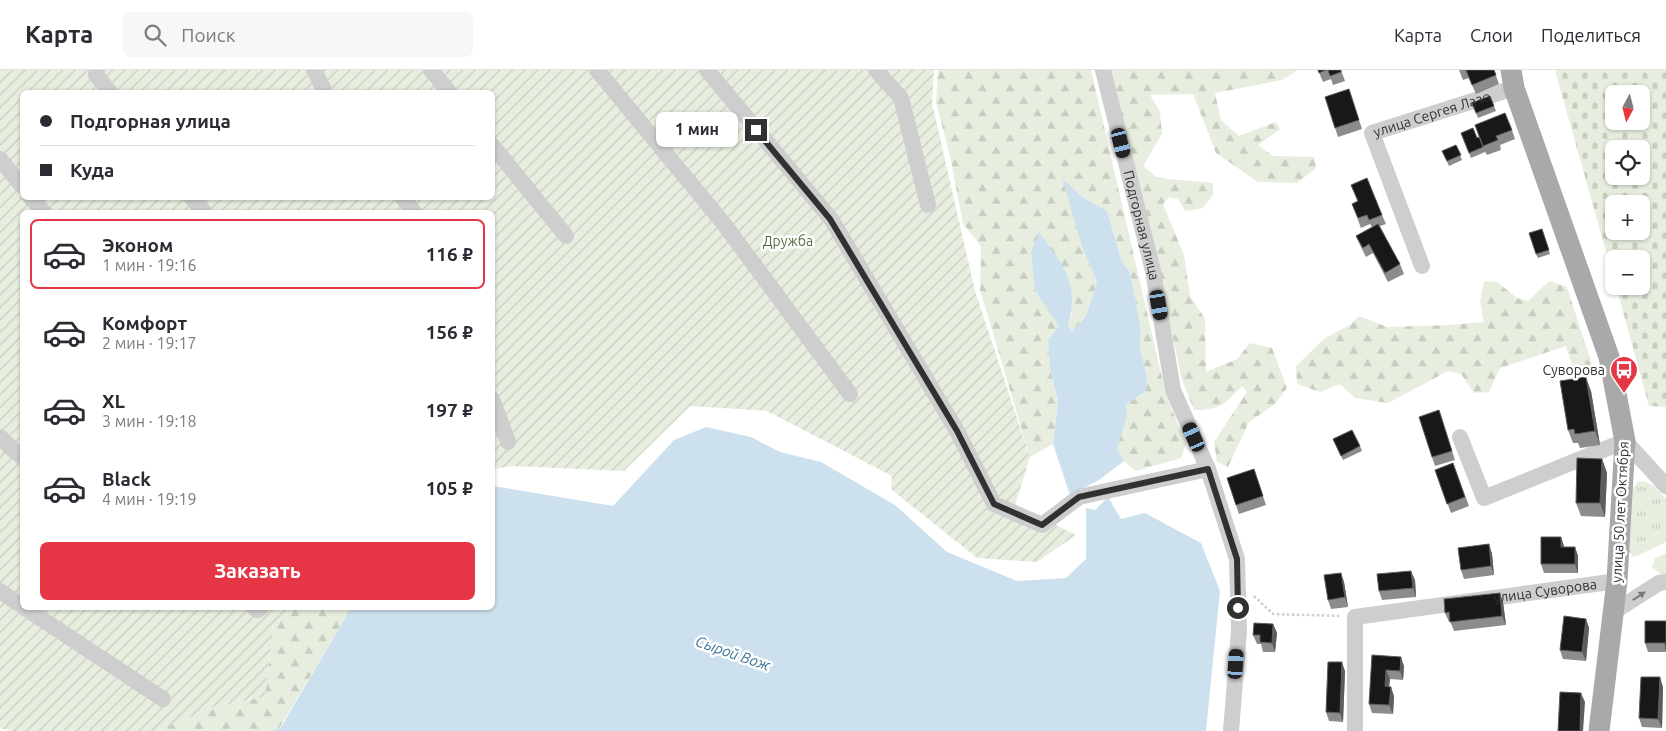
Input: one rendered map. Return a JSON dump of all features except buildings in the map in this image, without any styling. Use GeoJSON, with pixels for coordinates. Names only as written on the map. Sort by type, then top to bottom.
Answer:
{"type":"FeatureCollection","features":[{"type":"Feature","properties":{"kind":"main road","name":"улица 50 лет Октября"},"geometry":{"type":"LineString","coordinates":[[1513,79],[1609,357],[1625,441],[1616,581],[1599,731]]}},
{"type":"Feature","properties":{"kind":"street"},"geometry":{"type":"LineString","coordinates":[[98,70],[96,75],[108,90]]}},
{"type":"Feature","properties":{"kind":"street"},"geometry":{"type":"LineString","coordinates":[[314,70],[324,90]]}},
{"type":"Feature","properties":{"kind":"street"},"geometry":{"type":"LineString","coordinates":[[431,70],[447,90]]}},
{"type":"Feature","properties":{"kind":"street"},"geometry":{"type":"LineString","coordinates":[[597,70],[724,224],[850,394]]}},
{"type":"Feature","properties":{"kind":"street"},"geometry":{"type":"LineString","coordinates":[[707,70],[830,219],[957,431],[994,504],[1042,525],[1079,497],[1208,469]]}},
{"type":"Feature","properties":{"kind":"street"},"geometry":{"type":"LineString","coordinates":[[876,70],[901,98],[928,205]]}},
{"type":"Feature","properties":{"kind":"street","name":"Подгорная улица"},"geometry":{"type":"LineString","coordinates":[[1103,70],[1153,271],[1173,390],[1208,469],[1237,559],[1239,631],[1231,731]]}},
{"type":"Feature","properties":{"kind":"street","name":"улица Сергея Лазо"},"geometry":{"type":"LineString","coordinates":[[1422,266],[1372,133],[1513,79]]}},
{"type":"Feature","properties":{"kind":"street"},"geometry":{"type":"LineString","coordinates":[[495,149],[566,236]]}},
{"type":"Feature","properties":{"kind":"street"},"geometry":{"type":"LineString","coordinates":[[0,159],[20,184]]}},
{"type":"Feature","properties":{"kind":"street"},"geometry":{"type":"LineString","coordinates":[[34,200],[42,210]]}},
{"type":"Feature","properties":{"kind":"street"},"geometry":{"type":"LineString","coordinates":[[194,200],[202,210]]}},
{"type":"Feature","properties":{"kind":"street"},"geometry":{"type":"LineString","coordinates":[[405,200],[412,210]]}},
{"type":"Feature","properties":{"kind":"street"},"geometry":{"type":"LineString","coordinates":[[495,408],[508,442]]}},
{"type":"Feature","properties":{"kind":"street"},"geometry":{"type":"LineString","coordinates":[[0,437],[20,455]]}},
{"type":"Feature","properties":{"kind":"street"},"geometry":{"type":"LineString","coordinates":[[1460,437],[1484,498],[1625,441],[1666,486]]}},
{"type":"Feature","properties":{"kind":"street","name":"улица Суворова"},"geometry":{"type":"LineString","coordinates":[[1355,617],[1616,581]]}},
{"type":"Feature","properties":{"kind":"street"},"geometry":{"type":"LineString","coordinates":[[1612,614],[1659,583],[1666,582]]}},
{"type":"Feature","properties":{"kind":"street"},"geometry":{"type":"LineString","coordinates":[[0,591],[20,604]]}},
{"type":"Feature","properties":{"kind":"street"},"geometry":{"type":"LineString","coordinates":[[29,610],[163,699]]}},
{"type":"Feature","properties":{"kind":"street"},"geometry":{"type":"LineString","coordinates":[[1354,731],[1355,617]]}},
{"type":"Feature","properties":{"kind":"path"},"geometry":{"type":"LineString","coordinates":[[1237,581],[1273,614],[1355,617]]}},
{"type":"Feature","properties":{"kind":"green space","name":"Дружба"},"geometry":{"type":"Polygon","coordinates":[[[0,70],[934,70],[932,103],[975,291],[1030,457],[1015,505],[1076,535],[1037,562],[977,558],[891,489],[892,476],[767,411],[690,406],[624,471],[512,466],[495,469],[495,210],[20,210],[20,610],[293,610],[274,624],[265,697],[218,705],[157,731],[10,731],[0,728],[0,70]]]}},
{"type":"Feature","properties":{"kind":"green space"},"geometry":{"type":"Polygon","coordinates":[[[938,70],[1091,70],[1166,395],[1186,443],[1181,458],[1136,471],[1124,461],[1117,449],[1126,404],[1146,391],[1147,378],[1140,347],[1141,330],[1130,272],[1122,262],[1107,211],[1081,196],[1063,179],[1082,247],[1097,282],[1086,316],[1072,332],[1068,326],[1072,312],[1035,291],[1059,326],[1048,340],[1050,369],[1058,401],[1053,444],[1030,457],[980,290],[981,246],[963,224],[951,161],[936,102],[938,70]]]}},
{"type":"Feature","properties":{"kind":"green space"},"geometry":{"type":"Polygon","coordinates":[[[1110,70],[1298,70],[1282,80],[1215,93],[1221,120],[1239,136],[1276,122],[1280,129],[1258,145],[1273,156],[1314,157],[1316,168],[1297,183],[1258,182],[1216,153],[1193,94],[1150,95],[1160,112],[1162,134],[1143,166],[1158,178],[1213,183],[1213,195],[1203,208],[1185,211],[1178,199],[1169,197],[1163,204],[1184,255],[1190,296],[1205,319],[1206,372],[1237,359],[1250,343],[1272,348],[1287,388],[1274,405],[1249,422],[1228,467],[1217,462],[1214,442],[1247,392],[1242,386],[1221,405],[1210,409],[1194,410],[1182,380],[1137,176],[1110,70]]]}},
{"type":"Feature","properties":{"kind":"green space"},"geometry":{"type":"Polygon","coordinates":[[[1555,70],[1666,70],[1666,407],[1649,406],[1618,295],[1650,295],[1650,250],[1606,250],[1555,70]]]}},
{"type":"Feature","properties":{"kind":"green space"},"geometry":{"type":"Polygon","coordinates":[[[1484,281],[1497,282],[1517,298],[1528,301],[1550,281],[1567,287],[1595,374],[1576,378],[1566,346],[1500,368],[1489,392],[1474,393],[1461,374],[1448,371],[1388,403],[1355,398],[1340,384],[1320,392],[1297,384],[1296,366],[1325,338],[1350,325],[1359,316],[1387,327],[1484,322],[1480,302],[1484,281]]]}},
{"type":"Feature","properties":{"kind":"green space"},"geometry":{"type":"Polygon","coordinates":[[[1644,481],[1654,486],[1666,499],[1666,542],[1637,556],[1632,556],[1626,548],[1632,489],[1638,482],[1644,481]]]}},
{"type":"Feature","properties":{"kind":"green space"},"geometry":{"type":"Polygon","coordinates":[[[1666,553],[1666,575],[1662,575],[1652,567],[1655,558],[1666,553]]]}},
{"type":"Feature","properties":{"kind":"green space"},"geometry":{"type":"Polygon","coordinates":[[[293,610],[350,610],[280,727],[272,731],[157,731],[218,705],[265,697],[274,624],[293,610]]]}},
{"type":"Feature","properties":{"kind":"water"},"geometry":{"type":"Polygon","coordinates":[[[1062,178],[1081,196],[1107,211],[1122,262],[1130,272],[1141,330],[1140,347],[1147,378],[1146,391],[1126,404],[1127,415],[1117,449],[1124,461],[1099,480],[1070,495],[1053,444],[1058,401],[1050,369],[1048,340],[1059,326],[1035,291],[1031,251],[1039,232],[1062,265],[1067,275],[1072,297],[1068,326],[1072,332],[1086,316],[1097,282],[1082,247],[1062,178]]]}},
{"type":"Feature","properties":{"kind":"water","name":"Сырой Вож"},"geometry":{"type":"Polygon","coordinates":[[[706,427],[751,437],[780,452],[821,462],[895,505],[947,552],[1017,581],[1066,578],[1086,559],[1086,508],[1095,510],[1108,497],[1121,519],[1145,513],[1201,543],[1220,591],[1206,731],[272,731],[281,727],[350,610],[495,610],[495,486],[613,506],[674,440],[706,427]]]}},
{"type":"Feature","properties":{"kind":"place","name":"Суворова"},"geometry":{"type":"Point","coordinates":[1624,394]}},
{"type":"Feature","properties":{"kind":"route"},"geometry":{"type":"LineString","coordinates":[[756,130],[830,219],[957,431],[994,504],[1042,525],[1079,497],[1208,469],[1237,559],[1238,608]]}}]}
